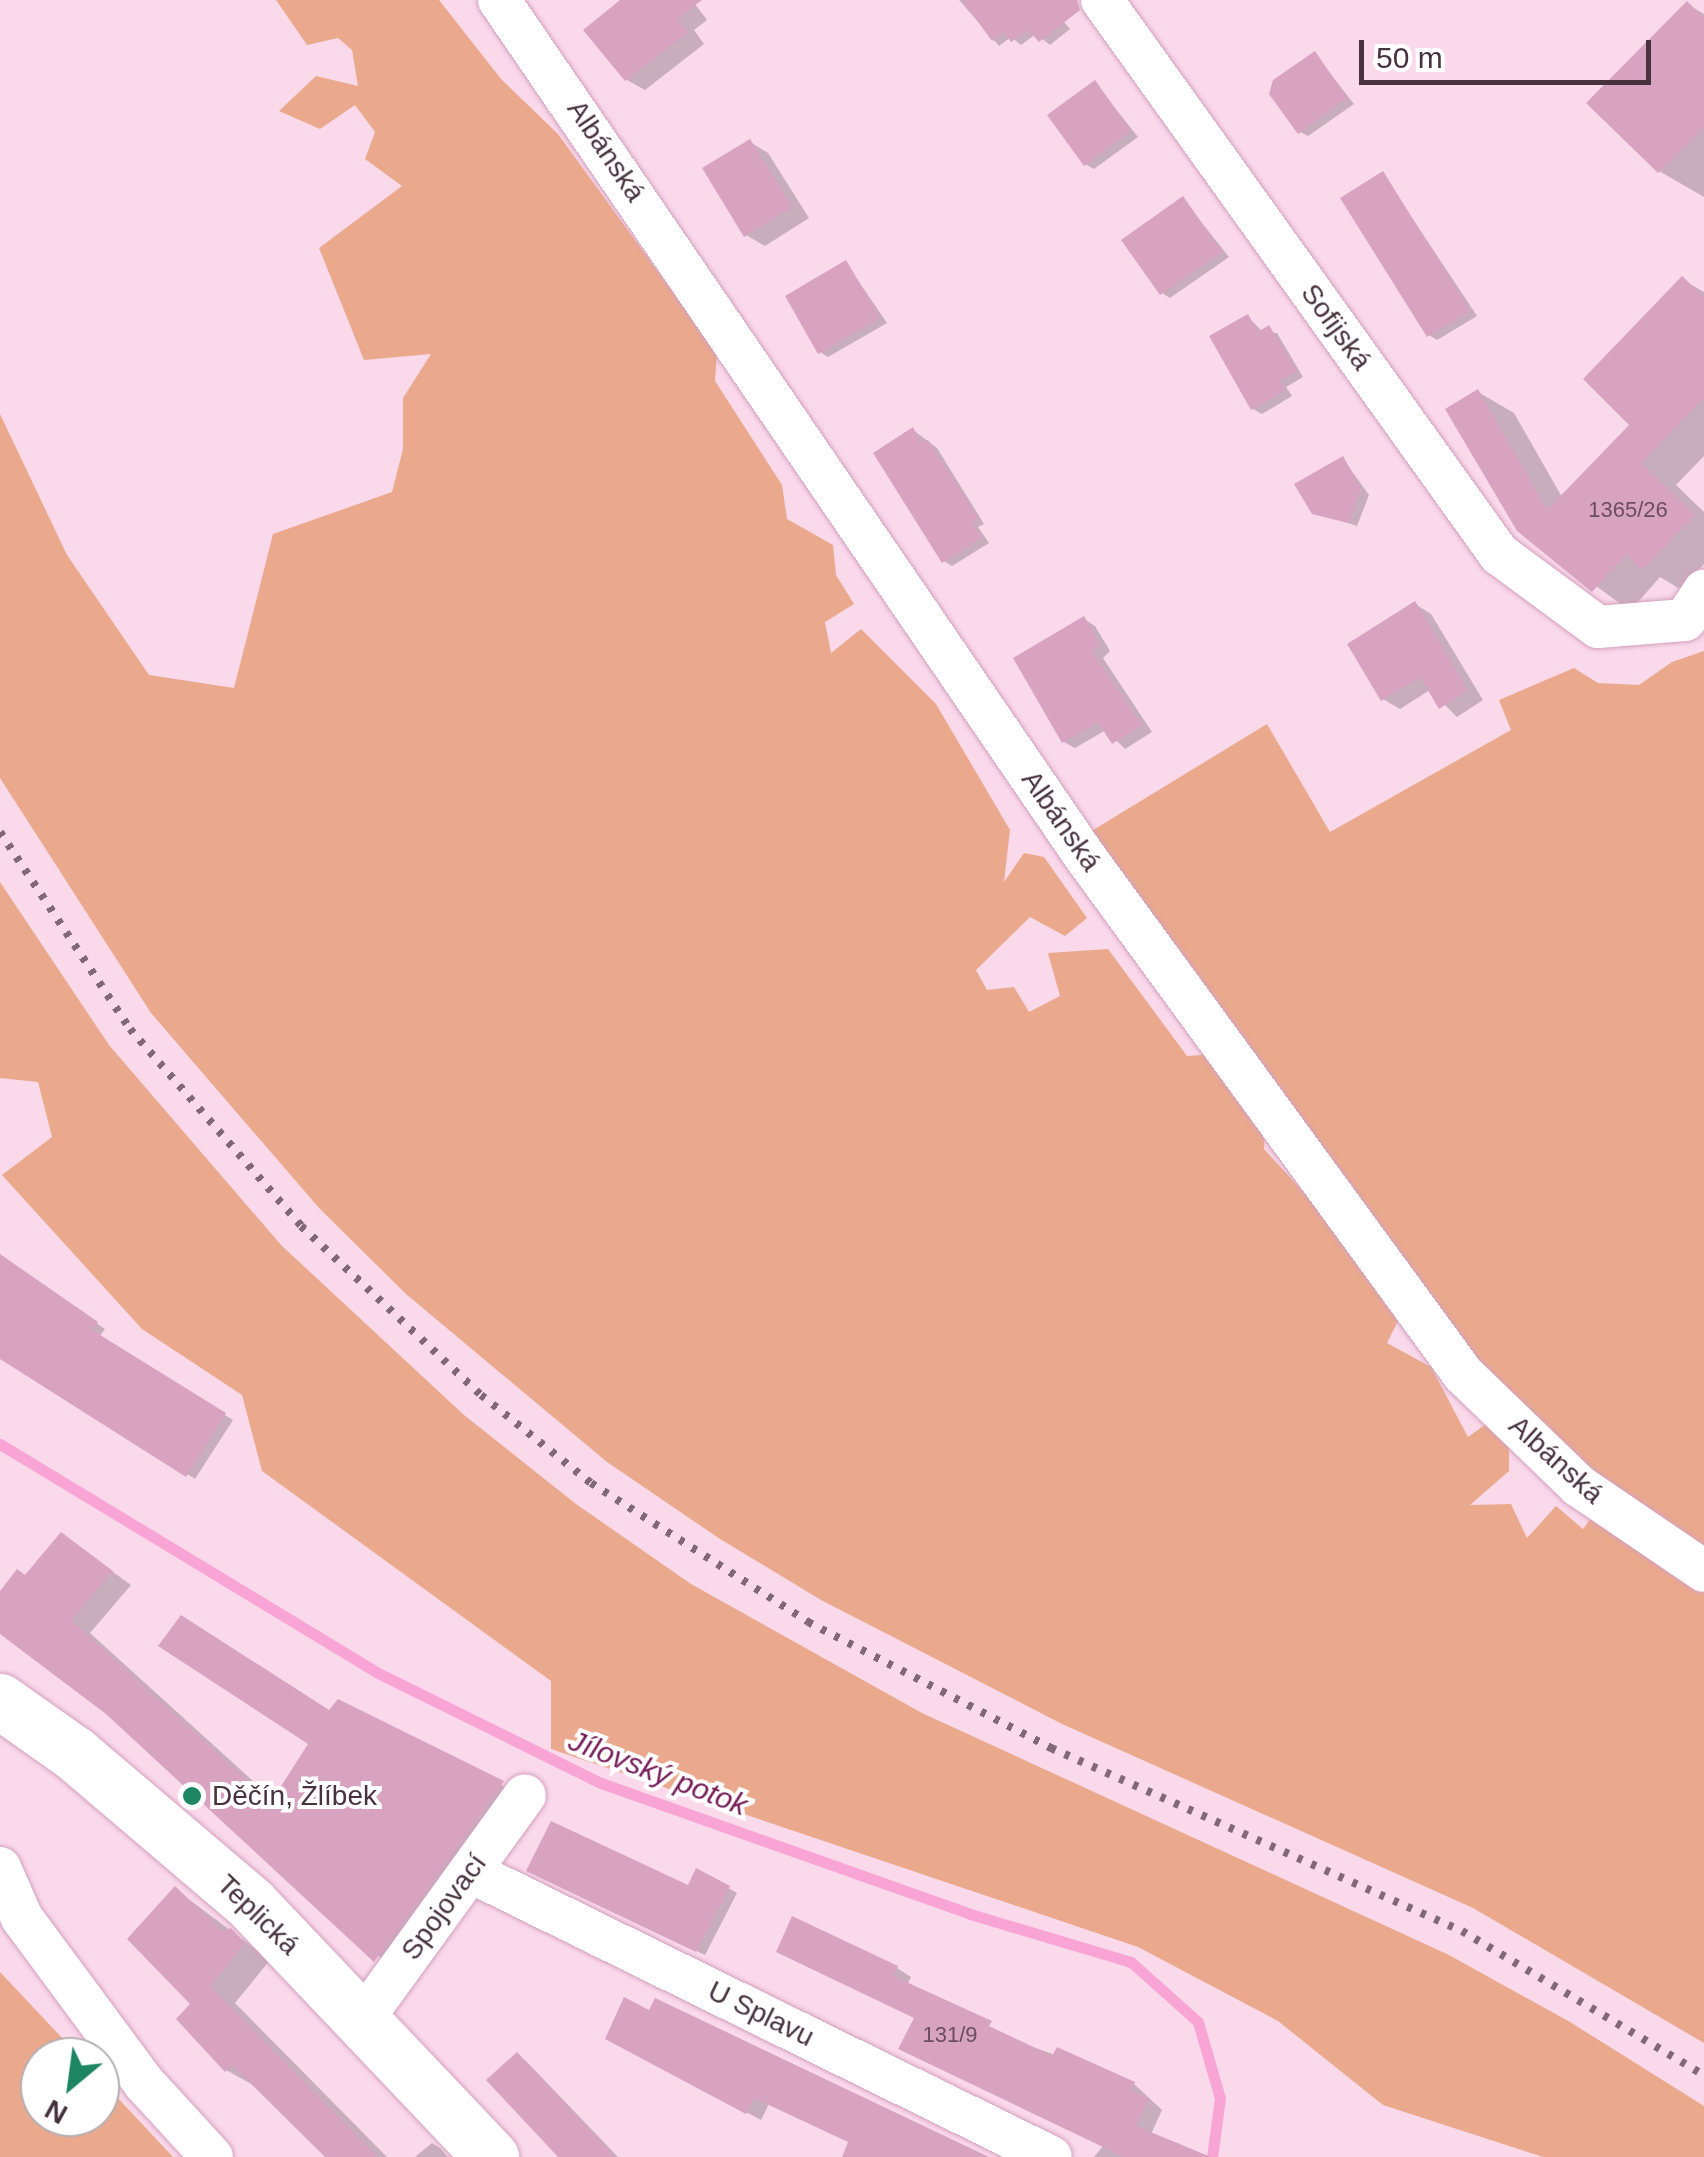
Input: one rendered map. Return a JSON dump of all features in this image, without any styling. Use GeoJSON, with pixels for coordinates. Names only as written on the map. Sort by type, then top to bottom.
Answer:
{"type":"FeatureCollection","features":[{"type":"Feature","properties":{"kind":"main road","name":"Teplická"},"geometry":{"type":"LineString","coordinates":[[0,1701],[171,1832],[363,2019],[491,2157]]}},
{"type":"Feature","properties":{"kind":"street","name":"Albánská"},"geometry":{"type":"LineString","coordinates":[[499,0],[1083,854],[1463,1374],[1578,1486],[1704,1571]]}},
{"type":"Feature","properties":{"kind":"street","name":"Sofijská"},"geometry":{"type":"LineString","coordinates":[[1102,0],[1499,554],[1598,627],[1685,620],[1704,592]]}},
{"type":"Feature","properties":{"kind":"street","name":"Spojovací"},"geometry":{"type":"LineString","coordinates":[[363,2019],[525,1795]]}},
{"type":"Feature","properties":{"kind":"street"},"geometry":{"type":"LineString","coordinates":[[0,1868],[33,1933],[145,2084],[212,2157]]}},
{"type":"Feature","properties":{"kind":"street","name":"U Splavu"},"geometry":{"type":"LineString","coordinates":[[471,1872],[1050,2157]]}},
{"type":"Feature","properties":{"kind":"shaded area"},"geometry":{"type":"Polygon","coordinates":[[[276,0],[439,0],[501,79],[558,134],[717,353],[715,381],[782,485],[787,519],[833,545],[836,575],[854,604],[825,622],[831,653],[861,629],[936,704],[1010,830],[1004,882],[1024,853],[1044,857],[1087,918],[1065,936],[1030,917],[976,970],[987,990],[1014,987],[1029,1012],[1060,996],[1048,953],[1108,949],[1187,1056],[1229,1053],[1266,1104],[1264,1149],[1328,1219],[1349,1206],[1085,835],[1267,724],[1330,832],[1511,730],[1499,700],[1574,668],[1598,683],[1639,685],[1672,662],[1704,651],[1704,2043],[1473,1908],[1062,1724],[821,1600],[720,1539],[607,1462],[406,1294],[319,1208],[151,1013],[0,778],[0,414],[67,555],[149,675],[234,688],[273,534],[392,492],[403,449],[403,398],[431,354],[364,360],[319,248],[402,186],[365,159],[375,132],[355,105],[320,129],[279,111],[316,76],[358,86],[352,50],[338,38],[307,45],[276,0]],[[1407,1277],[1409,1299],[1387,1343],[1431,1367],[1468,1437],[1493,1419],[1509,1433],[1509,1471],[1470,1505],[1511,1504],[1527,1538],[1556,1506],[1583,1529],[1596,1511],[1526,1435],[1541,1423],[1512,1399],[1407,1277]]]}},
{"type":"Feature","properties":{"kind":"shaded area"},"geometry":{"type":"Polygon","coordinates":[[[0,882],[109,1045],[281,1245],[464,1415],[576,1504],[691,1584],[922,1713],[1449,1955],[1570,2022],[1704,2106],[1704,2157],[1543,2157],[1383,2105],[1278,2021],[1138,1947],[551,1749],[551,1681],[262,1471],[242,1395],[142,1329],[2,1175],[52,1137],[38,1082],[0,1078],[0,882]]]}},
{"type":"Feature","properties":{"kind":"shaded area"},"geometry":{"type":"Polygon","coordinates":[[[0,1972],[61,2037],[20,2037],[20,2137],[120,2137],[120,2100],[173,2157],[0,2157],[0,1972]]]}},
{"type":"Feature","properties":{"kind":"building"},"geometry":{"type":"Polygon","coordinates":[[[620,0],[702,0],[677,19],[688,32],[625,81],[583,30],[620,0]]]}},
{"type":"Feature","properties":{"kind":"building"},"geometry":{"type":"Polygon","coordinates":[[[962,0],[1077,0],[1080,10],[1039,42],[1028,30],[1011,42],[1004,32],[992,41],[962,0]]]}},
{"type":"Feature","properties":{"kind":"building"},"geometry":{"type":"Polygon","coordinates":[[[1687,1],[1704,18],[1704,127],[1658,173],[1586,103],[1687,1]]]}},
{"type":"Feature","properties":{"kind":"building"},"geometry":{"type":"Polygon","coordinates":[[[1315,51],[1347,98],[1298,134],[1269,94],[1273,80],[1315,51]]]}},
{"type":"Feature","properties":{"kind":"building"},"geometry":{"type":"Polygon","coordinates":[[[1095,80],[1131,131],[1084,166],[1047,115],[1095,80]]]}},
{"type":"Feature","properties":{"kind":"building"},"geometry":{"type":"Polygon","coordinates":[[[750,139],[792,207],[744,237],[702,168],[750,139]]]}},
{"type":"Feature","properties":{"kind":"building"},"geometry":{"type":"Polygon","coordinates":[[[1383,171],[1470,311],[1427,337],[1340,198],[1383,171]]]}},
{"type":"Feature","properties":{"kind":"building"},"geometry":{"type":"Polygon","coordinates":[[[1183,196],[1222,252],[1160,295],[1121,240],[1183,196]]]}},
{"type":"Feature","properties":{"kind":"building"},"geometry":{"type":"Polygon","coordinates":[[[846,260],[880,318],[818,354],[785,296],[846,260]]]}},
{"type":"Feature","properties":{"kind":"building"},"geometry":{"type":"Polygon","coordinates":[[[1682,276],[1704,297],[1704,398],[1641,463],[1695,515],[1642,570],[1626,554],[1592,592],[1517,531],[1445,409],[1478,389],[1547,510],[1629,425],[1583,379],[1682,276]]]}},
{"type":"Feature","properties":{"kind":"building"},"geometry":{"type":"Polygon","coordinates":[[[1248,314],[1258,332],[1269,325],[1297,371],[1280,381],[1285,390],[1251,410],[1209,336],[1248,314]]]}},
{"type":"Feature","properties":{"kind":"building"},"geometry":{"type":"Polygon","coordinates":[[[913,427],[921,443],[928,440],[978,518],[972,522],[982,538],[942,563],[873,453],[913,427]]]}},
{"type":"Feature","properties":{"kind":"building"},"geometry":{"type":"Polygon","coordinates":[[[1343,456],[1361,489],[1348,523],[1312,514],[1294,484],[1343,456]]]}},
{"type":"Feature","properties":{"kind":"building"},"geometry":{"type":"Polygon","coordinates":[[[1415,601],[1468,690],[1439,709],[1420,677],[1381,701],[1347,644],[1415,601]]]}},
{"type":"Feature","properties":{"kind":"building"},"geometry":{"type":"Polygon","coordinates":[[[1084,616],[1099,644],[1092,651],[1142,725],[1112,744],[1098,722],[1062,743],[1013,658],[1084,616]]]}},
{"type":"Feature","properties":{"kind":"building"},"geometry":{"type":"Polygon","coordinates":[[[0,1254],[98,1322],[92,1330],[226,1413],[186,1477],[0,1359],[0,1254]]]}},
{"type":"Feature","properties":{"kind":"building"},"geometry":{"type":"Polygon","coordinates":[[[61,1532],[113,1571],[71,1620],[271,1802],[308,1744],[158,1646],[181,1615],[329,1710],[338,1699],[504,1781],[374,1962],[106,1714],[0,1634],[0,1591],[17,1569],[25,1575],[61,1532]]]}},
{"type":"Feature","properties":{"kind":"building"},"geometry":{"type":"Polygon","coordinates":[[[551,1821],[688,1885],[696,1868],[730,1886],[696,1952],[526,1871],[551,1821]]]}},
{"type":"Feature","properties":{"kind":"building"},"geometry":{"type":"Polygon","coordinates":[[[175,1886],[223,1932],[231,1928],[245,1943],[210,1986],[378,2157],[325,2157],[232,2065],[225,2072],[176,2019],[190,2004],[127,1939],[175,1886]]]}},
{"type":"Feature","properties":{"kind":"building"},"geometry":{"type":"Polygon","coordinates":[[[792,1916],[898,1966],[893,1976],[992,2021],[989,2026],[1052,2056],[1057,2047],[1135,2082],[1131,2091],[1149,2099],[1136,2126],[1211,2157],[1124,2157],[898,2049],[914,2018],[776,1952],[792,1916]]]}},
{"type":"Feature","properties":{"kind":"building"},"geometry":{"type":"Polygon","coordinates":[[[624,1997],[649,2010],[655,1998],[989,2157],[842,2157],[848,2142],[754,2098],[746,2114],[605,2039],[624,1997]]]}},
{"type":"Feature","properties":{"kind":"building"},"geometry":{"type":"Polygon","coordinates":[[[517,2052],[615,2157],[558,2157],[486,2080],[517,2052]]]}},
{"type":"Feature","properties":{"kind":"waterway","name":"Jílovský potok"},"geometry":{"type":"LineString","coordinates":[[0,1444],[376,1672],[601,1783],[970,1914],[1131,1962],[1198,2022],[1220,2098],[1212,2157]]}},
{"type":"Feature","properties":{"kind":"railway"},"geometry":{"type":"LineString","coordinates":[[0,832],[130,1029],[301,1226],[481,1395],[591,1483],[808,1622],[1051,1748],[1462,1931],[1704,2075]]}},
{"type":"Feature","properties":{"kind":"place","name":"Děčín, Žlíbek"},"geometry":{"type":"Point","coordinates":[192,1796]}}]}
